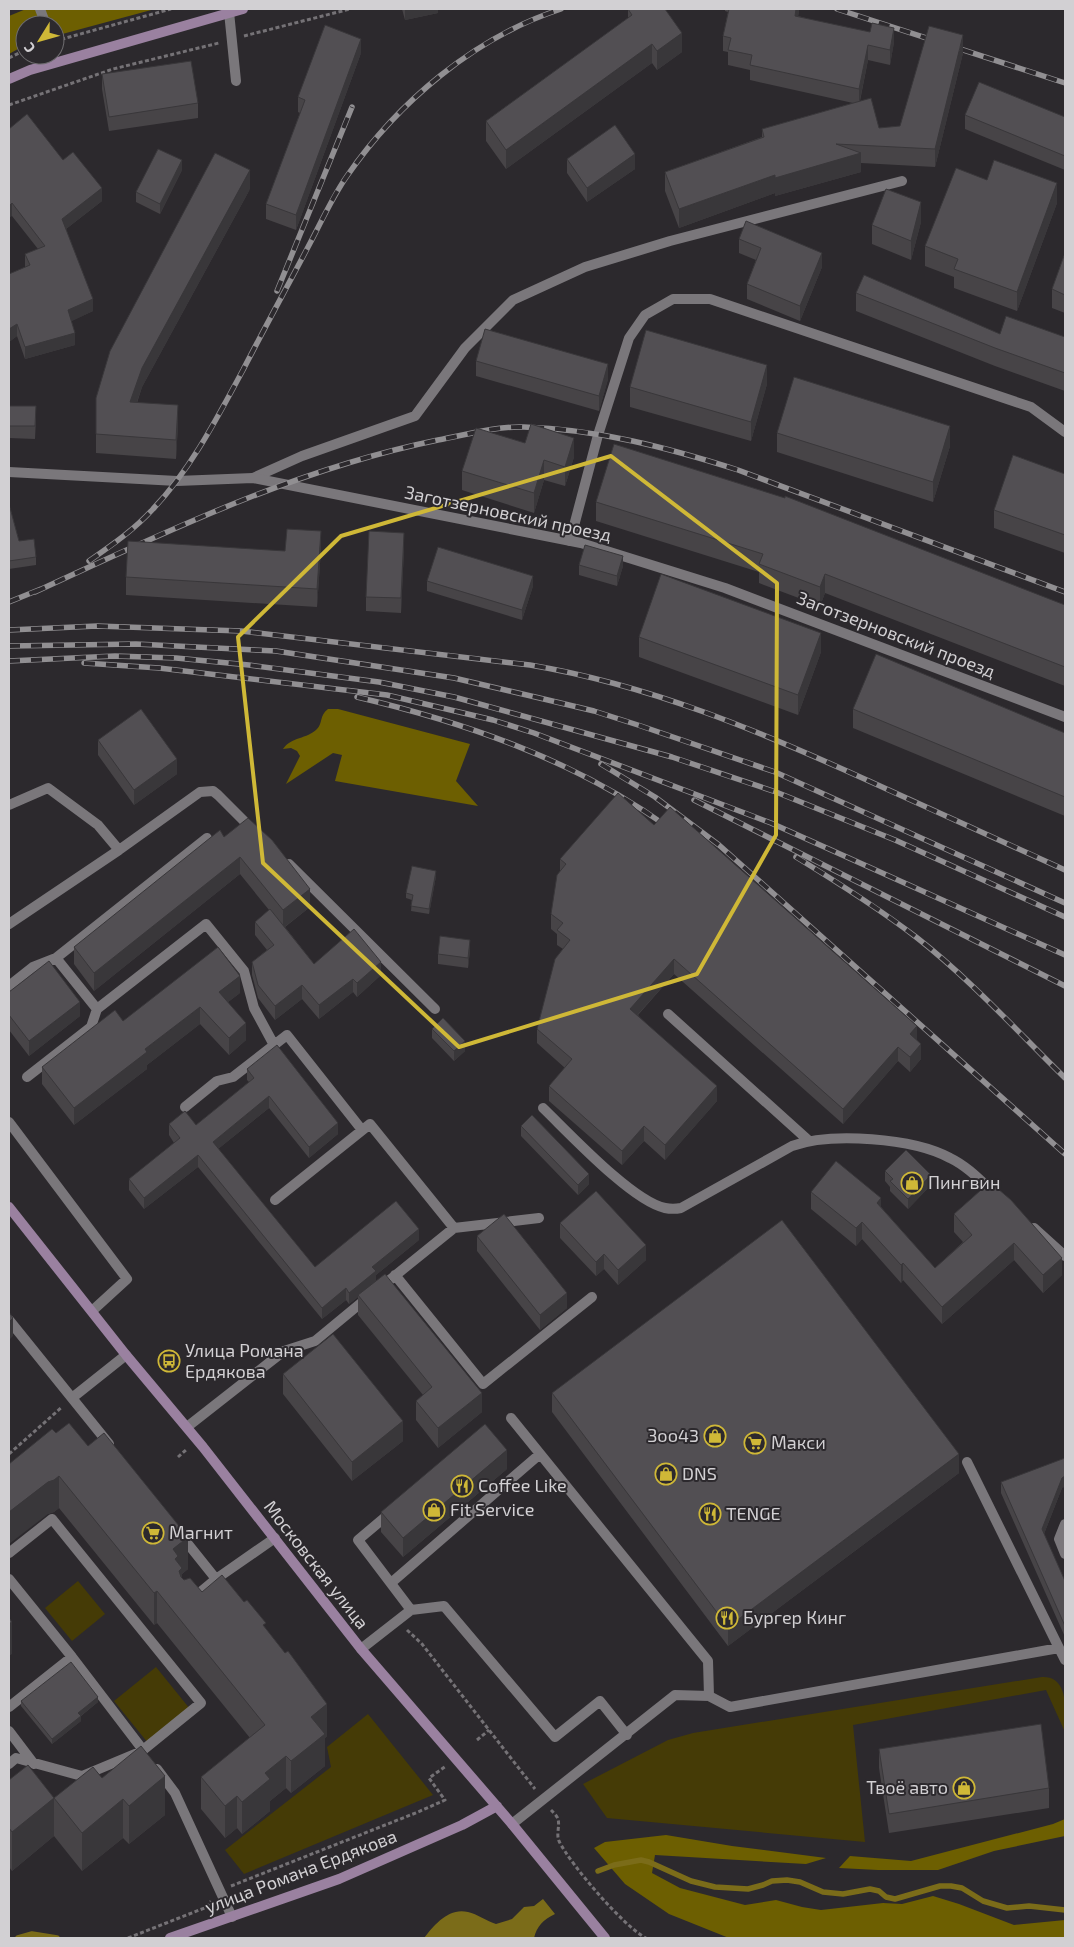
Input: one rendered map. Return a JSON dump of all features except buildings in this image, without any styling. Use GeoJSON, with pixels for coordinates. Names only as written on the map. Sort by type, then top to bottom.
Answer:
{"type":"FeatureCollection","features":[{"type":"Feature","properties":{"kind":"main road"},"geometry":{"type":"LineString","coordinates":[[65,56],[243,9]]}},
{"type":"Feature","properties":{"kind":"main road"},"geometry":{"type":"LineString","coordinates":[[9,79],[41,65]]}},
{"type":"Feature","properties":{"kind":"main road","name":"Московская улица"},"geometry":{"type":"LineString","coordinates":[[9,1207],[126,1355],[187,1427],[361,1649],[497,1806],[605,1938]]}},
{"type":"Feature","properties":{"kind":"main road","name":"улица Романа Ердякова"},"geometry":{"type":"LineString","coordinates":[[170,1938],[339,1879],[462,1824],[497,1806]]}},
{"type":"Feature","properties":{"kind":"street"},"geometry":{"type":"LineString","coordinates":[[230,12],[236,81]]}},
{"type":"Feature","properties":{"kind":"street"},"geometry":{"type":"LineString","coordinates":[[253,478],[302,456],[415,416],[465,348],[513,300],[584,267],[670,241],[902,181]]}},
{"type":"Feature","properties":{"kind":"street"},"geometry":{"type":"LineString","coordinates":[[570,541],[598,435],[629,338],[646,315],[673,299],[710,298],[1031,407],[1065,432]]}},
{"type":"Feature","properties":{"kind":"street","name":"Заготзерновский проезд"},"geometry":{"type":"LineString","coordinates":[[9,472],[177,481],[253,478],[570,541],[725,588],[1065,716]]}},
{"type":"Feature","properties":{"kind":"street"},"geometry":{"type":"LineString","coordinates":[[9,805],[48,788],[98,825],[119,850]]}},
{"type":"Feature","properties":{"kind":"street"},"geometry":{"type":"LineString","coordinates":[[9,924],[119,850],[200,792],[213,791],[260,836]]}},
{"type":"Feature","properties":{"kind":"street"},"geometry":{"type":"LineString","coordinates":[[9,986],[33,967],[56,958],[207,838]]}},
{"type":"Feature","properties":{"kind":"street"},"geometry":{"type":"LineString","coordinates":[[281,857],[436,1009]]}},
{"type":"Feature","properties":{"kind":"street"},"geometry":{"type":"LineString","coordinates":[[27,1077],[91,1027],[96,1009],[206,924],[244,971],[254,1008],[274,1045]]}},
{"type":"Feature","properties":{"kind":"street"},"geometry":{"type":"LineString","coordinates":[[56,958],[96,1009]]}},
{"type":"Feature","properties":{"kind":"street"},"geometry":{"type":"LineString","coordinates":[[668,1014],[808,1140]]}},
{"type":"Feature","properties":{"kind":"street"},"geometry":{"type":"LineString","coordinates":[[185,1106],[217,1082],[233,1077],[287,1034],[362,1130]]}},
{"type":"Feature","properties":{"kind":"street"},"geometry":{"type":"LineString","coordinates":[[543,1108],[622,1183],[649,1201],[666,1208],[681,1208],[792,1146],[808,1140],[856,1138],[921,1146],[949,1157],[961,1164],[1006,1203]]}},
{"type":"Feature","properties":{"kind":"street"},"geometry":{"type":"LineString","coordinates":[[9,1122],[127,1279],[92,1311]]}},
{"type":"Feature","properties":{"kind":"street"},"geometry":{"type":"LineString","coordinates":[[275,1200],[370,1124],[454,1228]]}},
{"type":"Feature","properties":{"kind":"street"},"geometry":{"type":"LineString","coordinates":[[187,1427],[284,1351],[315,1341],[454,1228],[539,1218]]}},
{"type":"Feature","properties":{"kind":"street"},"geometry":{"type":"LineString","coordinates":[[1028,1223],[1065,1256]]}},
{"type":"Feature","properties":{"kind":"street"},"geometry":{"type":"LineString","coordinates":[[395,1275],[483,1384],[592,1297]]}},
{"type":"Feature","properties":{"kind":"street"},"geometry":{"type":"LineString","coordinates":[[9,1320],[114,1451]]}},
{"type":"Feature","properties":{"kind":"street"},"geometry":{"type":"LineString","coordinates":[[72,1398],[126,1355]]}},
{"type":"Feature","properties":{"kind":"street"},"geometry":{"type":"LineString","coordinates":[[511,1418],[708,1661],[710,1696]]}},
{"type":"Feature","properties":{"kind":"street"},"geometry":{"type":"LineString","coordinates":[[391,1583],[540,1454]]}},
{"type":"Feature","properties":{"kind":"street"},"geometry":{"type":"LineString","coordinates":[[967,1462],[1065,1660]]}},
{"type":"Feature","properties":{"kind":"street"},"geometry":{"type":"LineString","coordinates":[[396,1508],[358,1540],[411,1610]]}},
{"type":"Feature","properties":{"kind":"street"},"geometry":{"type":"LineString","coordinates":[[9,1553],[52,1519],[201,1703],[143,1750],[82,1776],[16,1758],[9,1764]]}},
{"type":"Feature","properties":{"kind":"street"},"geometry":{"type":"LineString","coordinates":[[1065,1524],[1059,1539],[1065,1554]]}},
{"type":"Feature","properties":{"kind":"street"},"geometry":{"type":"LineString","coordinates":[[174,1526],[216,1579]]}},
{"type":"Feature","properties":{"kind":"street"},"geometry":{"type":"LineString","coordinates":[[186,1605],[216,1579],[275,1538]]}},
{"type":"Feature","properties":{"kind":"street"},"geometry":{"type":"LineString","coordinates":[[9,1579],[72,1657],[175,1793],[232,1917]]}},
{"type":"Feature","properties":{"kind":"street"},"geometry":{"type":"LineString","coordinates":[[361,1649],[411,1610],[444,1606],[555,1737],[600,1701],[627,1735]]}},
{"type":"Feature","properties":{"kind":"street"},"geometry":{"type":"LineString","coordinates":[[512,1824],[627,1735],[675,1695],[710,1696],[730,1707],[1059,1648]]}},
{"type":"Feature","properties":{"kind":"street"},"geometry":{"type":"LineString","coordinates":[[9,1707],[72,1657]]}},
{"type":"Feature","properties":{"kind":"street"},"geometry":{"type":"LineString","coordinates":[[9,1731],[34,1764]]}},
{"type":"Feature","properties":{"kind":"path"},"geometry":{"type":"LineString","coordinates":[[65,38],[171,9]]}},
{"type":"Feature","properties":{"kind":"path"},"geometry":{"type":"LineString","coordinates":[[9,104],[113,69],[350,9]]}},
{"type":"Feature","properties":{"kind":"path"},"geometry":{"type":"LineString","coordinates":[[9,1454],[72,1398]]}},
{"type":"Feature","properties":{"kind":"path"},"geometry":{"type":"LineString","coordinates":[[178,1456],[187,1449]]}},
{"type":"Feature","properties":{"kind":"path"},"geometry":{"type":"LineString","coordinates":[[397,1621],[422,1644],[558,1819],[558,1839],[563,1849],[591,1885],[611,1908],[646,1938]]}},
{"type":"Feature","properties":{"kind":"path"},"geometry":{"type":"LineString","coordinates":[[477,1740],[489,1730]]}},
{"type":"Feature","properties":{"kind":"path"},"geometry":{"type":"LineString","coordinates":[[128,1938],[207,1907],[220,1890],[445,1800],[429,1778],[450,1764]]}},
{"type":"Feature","properties":{"kind":"highlighted area"},"geometry":{"type":"Polygon","coordinates":[[[611,456],[777,583],[776,835],[697,974],[459,1047],[263,863],[238,637],[341,536],[611,456]]]}},
{"type":"Feature","properties":{"kind":"shaded area"},"geometry":{"type":"Polygon","coordinates":[[[26,9],[155,9],[65,33],[65,15],[15,15],[15,51],[9,54],[9,16],[26,9]]]}},
{"type":"Feature","properties":{"kind":"shaded area"},"geometry":{"type":"Polygon","coordinates":[[[328,709],[338,709],[470,744],[456,781],[478,806],[335,781],[342,755],[333,753],[286,784],[300,756],[297,751],[291,748],[283,749],[290,742],[309,735],[317,729],[323,714],[328,709]]]}},
{"type":"Feature","properties":{"kind":"shaded area"},"geometry":{"type":"Polygon","coordinates":[[[78,1581],[105,1614],[72,1641],[45,1608],[78,1581]]]}},
{"type":"Feature","properties":{"kind":"shaded area"},"geometry":{"type":"Polygon","coordinates":[[[156,1667],[190,1709],[148,1743],[114,1701],[156,1667]]]}},
{"type":"Feature","properties":{"kind":"shaded area"},"geometry":{"type":"Polygon","coordinates":[[[1042,1677],[1051,1678],[1062,1689],[1065,1706],[1065,1732],[1046,1690],[853,1725],[865,1842],[607,1818],[583,1784],[668,1740],[693,1733],[1042,1677]]]}},
{"type":"Feature","properties":{"kind":"shaded area"},"geometry":{"type":"Polygon","coordinates":[[[368,1714],[433,1795],[244,1874],[225,1850],[331,1767],[327,1747],[368,1714]]]}},
{"type":"Feature","properties":{"kind":"shaded area"},"geometry":{"type":"Polygon","coordinates":[[[1065,1819],[1065,1836],[994,1851],[938,1870],[839,1868],[850,1856],[911,1861],[1053,1824],[1065,1819]]]}},
{"type":"Feature","properties":{"kind":"shaded area"},"geometry":{"type":"Polygon","coordinates":[[[666,1835],[826,1858],[806,1864],[655,1855],[652,1873],[680,1888],[745,1905],[776,1900],[821,1910],[883,1903],[902,1904],[933,1896],[1014,1925],[1065,1920],[1065,1938],[729,1938],[669,1914],[625,1884],[594,1848],[605,1842],[666,1835]]]}},
{"type":"Feature","properties":{"kind":"shaded area"},"geometry":{"type":"Polygon","coordinates":[[[543,1899],[555,1914],[541,1924],[534,1938],[424,1938],[437,1923],[455,1912],[471,1913],[496,1924],[512,1919],[524,1907],[534,1906],[543,1899]]]}},
{"type":"Feature","properties":{"kind":"waterway"},"geometry":{"type":"LineString","coordinates":[[598,1871],[614,1865],[641,1860],[691,1881],[715,1887],[748,1889],[772,1881],[787,1880],[800,1882],[823,1892],[843,1894],[870,1889],[895,1899],[940,1886],[951,1886],[962,1888],[983,1901],[1007,1908],[1029,1906],[1065,1910]]}},
{"type":"Feature","properties":{"kind":"waterway"},"geometry":{"type":"LineString","coordinates":[[18,1938],[32,1934],[57,1938]]}},
{"type":"Feature","properties":{"kind":"railway"},"geometry":{"type":"LineString","coordinates":[[89,561],[146,517],[167,494],[191,460],[213,425],[336,194],[367,149],[414,98],[441,75],[498,36],[529,21],[561,9]]}},
{"type":"Feature","properties":{"kind":"railway"},"geometry":{"type":"LineString","coordinates":[[837,9],[1065,83]]}},
{"type":"Feature","properties":{"kind":"railway"},"geometry":{"type":"LineString","coordinates":[[277,291],[352,107]]}},
{"type":"Feature","properties":{"kind":"railway"},"geometry":{"type":"LineString","coordinates":[[35,592],[182,525],[282,485],[385,452],[491,429],[513,427],[579,431],[659,447],[712,462],[1065,592]]}},
{"type":"Feature","properties":{"kind":"railway"},"geometry":{"type":"LineString","coordinates":[[9,602],[41,589]]}},
{"type":"Feature","properties":{"kind":"railway"},"geometry":{"type":"LineString","coordinates":[[9,630],[97,626],[241,631],[530,665],[575,674],[661,697],[745,728],[828,762],[1065,870]]}},
{"type":"Feature","properties":{"kind":"railway"},"geometry":{"type":"LineString","coordinates":[[9,646],[136,644],[276,651],[454,678],[594,711],[775,772],[1065,903]]}},
{"type":"Feature","properties":{"kind":"railway"},"geometry":{"type":"LineString","coordinates":[[9,661],[115,656],[176,658],[249,665],[379,682],[454,697],[672,757],[776,792],[895,840],[1065,917]]}},
{"type":"Feature","properties":{"kind":"railway"},"geometry":{"type":"LineString","coordinates":[[84,663],[159,668],[387,695],[493,720],[534,733],[771,823],[1065,955]]}},
{"type":"Feature","properties":{"kind":"railway"},"geometry":{"type":"LineString","coordinates":[[357,697],[439,719],[520,747],[597,783],[634,804],[669,828]]}},
{"type":"Feature","properties":{"kind":"railway"},"geometry":{"type":"LineString","coordinates":[[601,764],[655,797],[719,845],[1065,1154]]}},
{"type":"Feature","properties":{"kind":"railway"},"geometry":{"type":"LineString","coordinates":[[694,800],[1065,986]]}},
{"type":"Feature","properties":{"kind":"railway"},"geometry":{"type":"LineString","coordinates":[[796,857],[872,906],[936,953],[1065,1078]]}},
{"type":"Feature","properties":{"kind":"place","name":"Пингвин"},"geometry":{"type":"Point","coordinates":[912,1183]}},
{"type":"Feature","properties":{"kind":"place","name":"Улица Романа Ердякова"},"geometry":{"type":"Point","coordinates":[169,1361]}},
{"type":"Feature","properties":{"kind":"place","name":"Зоо43"},"geometry":{"type":"Point","coordinates":[715,1436]}},
{"type":"Feature","properties":{"kind":"place","name":"Макси"},"geometry":{"type":"Point","coordinates":[755,1443]}},
{"type":"Feature","properties":{"kind":"place","name":"DNS"},"geometry":{"type":"Point","coordinates":[666,1474]}},
{"type":"Feature","properties":{"kind":"place","name":"Coffee Like"},"geometry":{"type":"Point","coordinates":[462,1486]}},
{"type":"Feature","properties":{"kind":"place","name":"Fit Service"},"geometry":{"type":"Point","coordinates":[434,1510]}},
{"type":"Feature","properties":{"kind":"place","name":"TENGE"},"geometry":{"type":"Point","coordinates":[710,1514]}},
{"type":"Feature","properties":{"kind":"place","name":"Магнит"},"geometry":{"type":"Point","coordinates":[153,1533]}},
{"type":"Feature","properties":{"kind":"place","name":"Бургер Кинг"},"geometry":{"type":"Point","coordinates":[727,1618]}},
{"type":"Feature","properties":{"kind":"place","name":"Твоё авто"},"geometry":{"type":"Point","coordinates":[964,1788]}}]}
